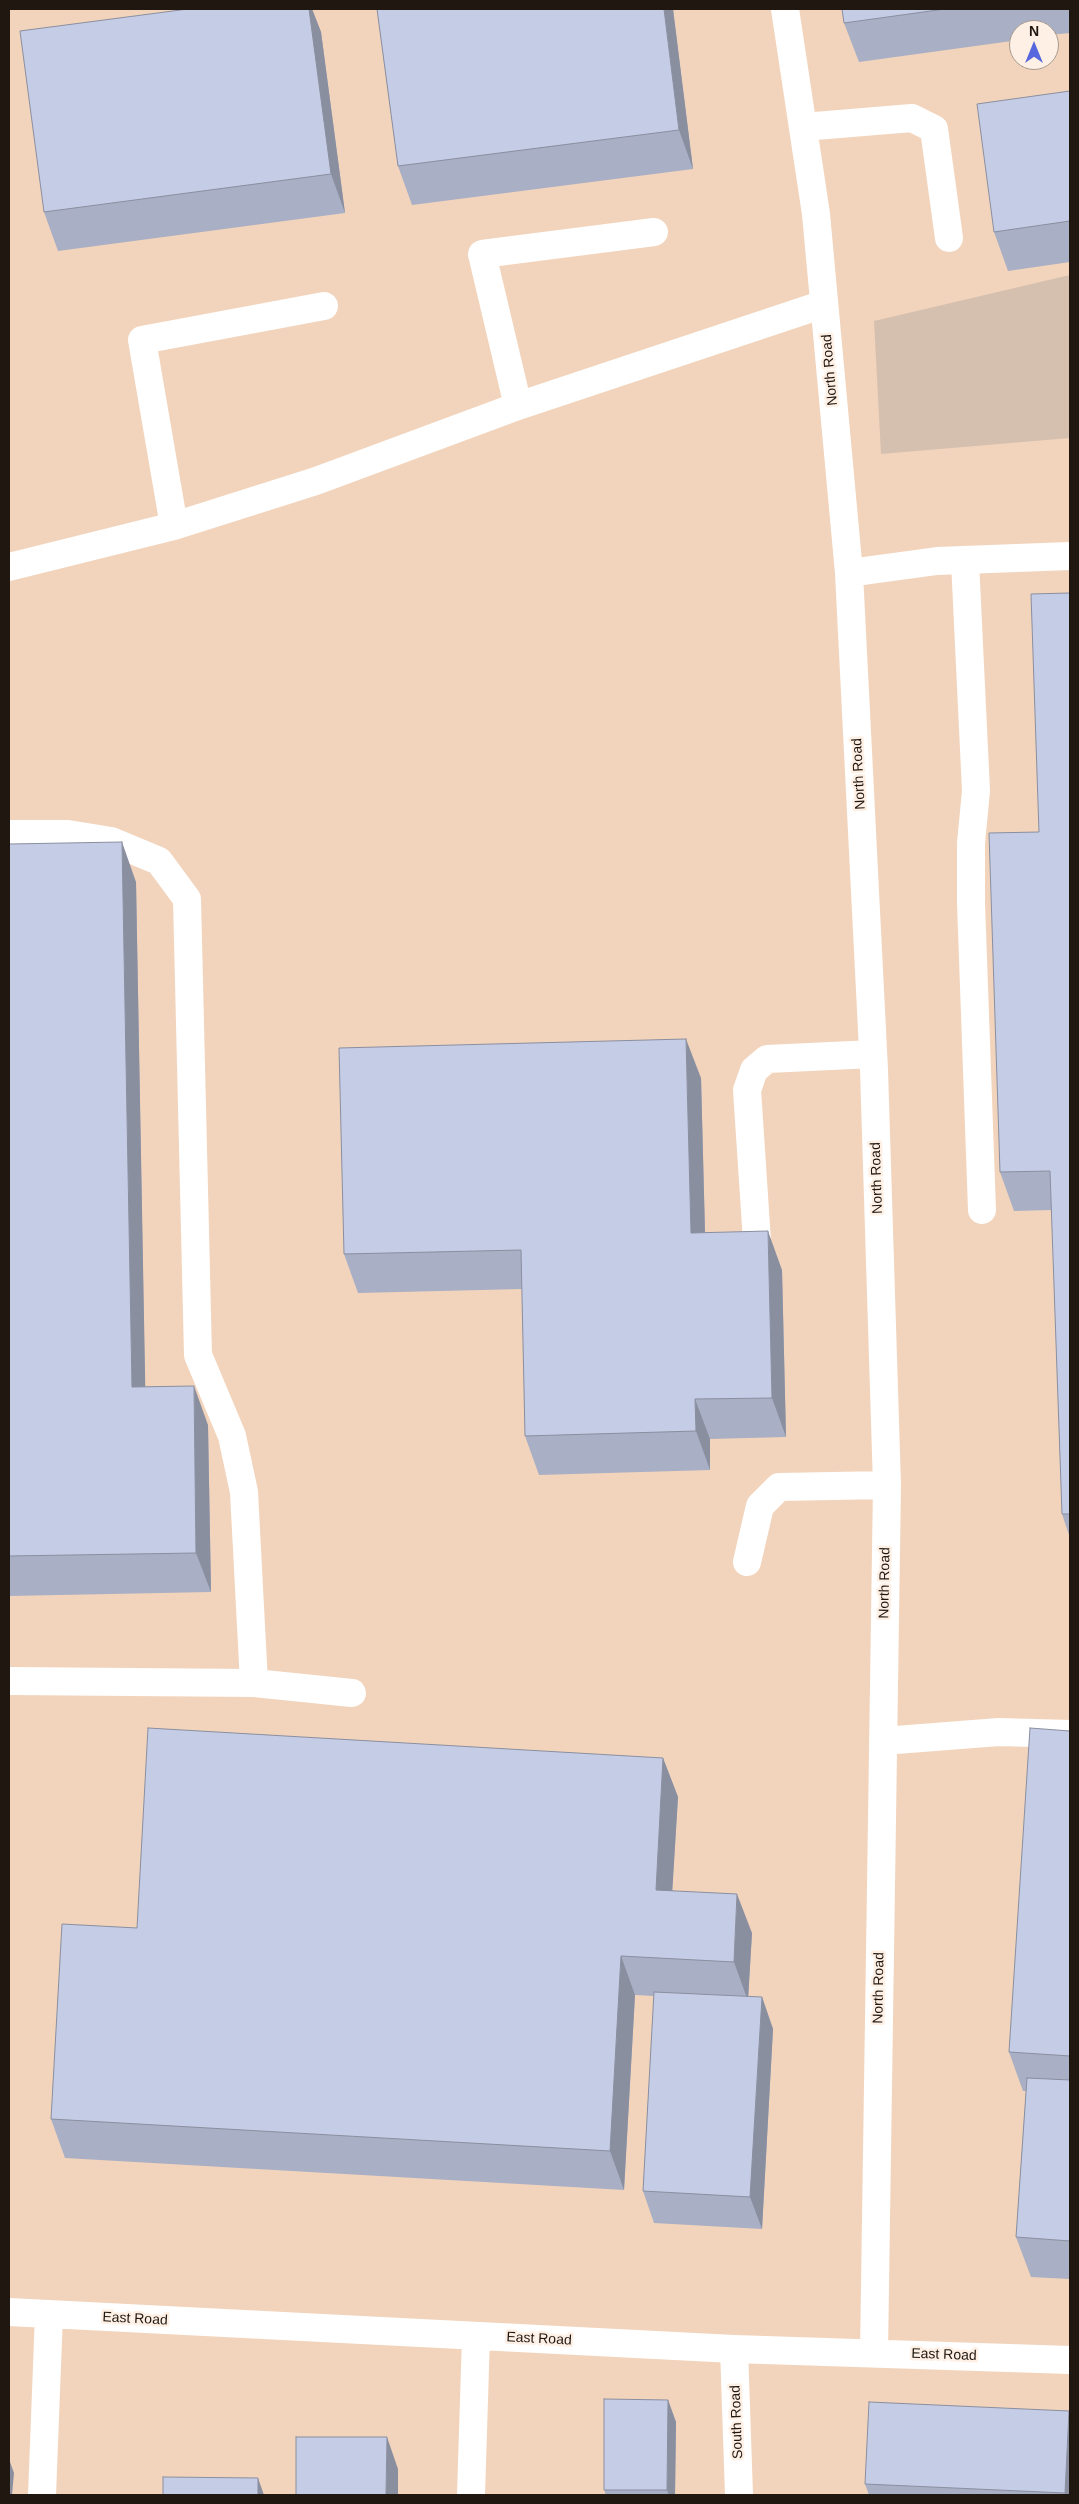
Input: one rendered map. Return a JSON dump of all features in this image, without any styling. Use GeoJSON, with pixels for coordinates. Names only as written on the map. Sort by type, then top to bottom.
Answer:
{"type":"FeatureCollection","features":[{"type":"Feature","properties":{"kind":"street","name":"North Road"},"geometry":{"type":"LineString","coordinates":[[785,9],[816,214],[849,573],[873,1054],[887,1485],[874,2352]]}},
{"type":"Feature","properties":{"kind":"street"},"geometry":{"type":"LineString","coordinates":[[803,127],[912,118],[934,129],[949,238]]}},
{"type":"Feature","properties":{"kind":"street"},"geometry":{"type":"LineString","coordinates":[[518,406],[482,254],[654,232]]}},
{"type":"Feature","properties":{"kind":"street"},"geometry":{"type":"LineString","coordinates":[[9,566],[174,526],[316,481],[518,406],[824,304]]}},
{"type":"Feature","properties":{"kind":"street"},"geometry":{"type":"LineString","coordinates":[[174,526],[142,340],[324,306]]}},
{"type":"Feature","properties":{"kind":"street"},"geometry":{"type":"LineString","coordinates":[[849,573],[937,561],[1070,556]]}},
{"type":"Feature","properties":{"kind":"street"},"geometry":{"type":"LineString","coordinates":[[965,561],[976,791],[971,843],[971,903],[982,1210]]}},
{"type":"Feature","properties":{"kind":"street"},"geometry":{"type":"LineString","coordinates":[[9,834],[68,834],[111,841],[159,860],[187,899],[198,1355],[232,1436],[244,1492],[254,1682]]}},
{"type":"Feature","properties":{"kind":"street"},"geometry":{"type":"LineString","coordinates":[[757,1241],[747,1090],[754,1070],[767,1060],[873,1054]]}},
{"type":"Feature","properties":{"kind":"street"},"geometry":{"type":"LineString","coordinates":[[747,1562],[760,1506],[779,1487],[887,1485]]}},
{"type":"Feature","properties":{"kind":"street"},"geometry":{"type":"LineString","coordinates":[[9,1681],[254,1682],[352,1693]]}},
{"type":"Feature","properties":{"kind":"street"},"geometry":{"type":"LineString","coordinates":[[883,1741],[999,1732],[1070,1734]]}},
{"type":"Feature","properties":{"kind":"street","name":"East Road"},"geometry":{"type":"LineString","coordinates":[[9,2312],[734,2349],[874,2352],[1070,2360]]}},
{"type":"Feature","properties":{"kind":"street"},"geometry":{"type":"LineString","coordinates":[[42,2495],[49,2314]]}},
{"type":"Feature","properties":{"kind":"street"},"geometry":{"type":"LineString","coordinates":[[471,2495],[476,2336]]}},
{"type":"Feature","properties":{"kind":"street","name":"South Road"},"geometry":{"type":"LineString","coordinates":[[734,2349],[739,2495]]}},
{"type":"Feature","properties":{"kind":"shaded area"},"geometry":{"type":"Polygon","coordinates":[[[9,9],[1070,9],[1070,2495],[9,2495],[9,9]]]}},
{"type":"Feature","properties":{"kind":"shaded area"},"geometry":{"type":"Polygon","coordinates":[[[1070,275],[1070,438],[881,454],[874,321],[1070,275]]]}},
{"type":"Feature","properties":{"kind":"building"},"geometry":{"type":"Polygon","coordinates":[[[188,9],[309,9],[331,174],[44,212],[20,31],[188,9]]]}},
{"type":"Feature","properties":{"kind":"building"},"geometry":{"type":"Polygon","coordinates":[[[377,9],[664,9],[679,130],[398,166],[377,9]]]}},
{"type":"Feature","properties":{"kind":"building"},"geometry":{"type":"Polygon","coordinates":[[[842,9],[945,9],[844,23],[842,9]]]}},
{"type":"Feature","properties":{"kind":"building"},"geometry":{"type":"Polygon","coordinates":[[[1070,91],[1070,221],[994,232],[977,104],[1070,91]]]}},
{"type":"Feature","properties":{"kind":"building"},"geometry":{"type":"Polygon","coordinates":[[[1070,593],[1070,1514],[1062,1514],[1050,1171],[1000,1172],[989,833],[1039,832],[1031,594],[1070,593]]]}},
{"type":"Feature","properties":{"kind":"building"},"geometry":{"type":"Polygon","coordinates":[[[122,842],[132,1387],[194,1386],[196,1553],[9,1556],[9,844],[122,842]]]}},
{"type":"Feature","properties":{"kind":"building"},"geometry":{"type":"Polygon","coordinates":[[[686,1039],[691,1233],[768,1231],[772,1398],[695,1399],[696,1431],[525,1436],[521,1250],[344,1254],[339,1048],[686,1039]]]}},
{"type":"Feature","properties":{"kind":"building"},"geometry":{"type":"Polygon","coordinates":[[[148,1728],[663,1758],[656,1890],[737,1894],[734,1962],[621,1956],[610,2151],[51,2119],[62,1924],[137,1928],[148,1728]]]}},
{"type":"Feature","properties":{"kind":"building"},"geometry":{"type":"Polygon","coordinates":[[[1030,1728],[1070,1731],[1070,2056],[1009,2052],[1030,1728]]]}},
{"type":"Feature","properties":{"kind":"building"},"geometry":{"type":"Polygon","coordinates":[[[654,1992],[762,1997],[750,2197],[643,2191],[654,1992]]]}},
{"type":"Feature","properties":{"kind":"building"},"geometry":{"type":"Polygon","coordinates":[[[1027,2078],[1070,2080],[1070,2241],[1016,2237],[1027,2078]]]}},
{"type":"Feature","properties":{"kind":"building"},"geometry":{"type":"Polygon","coordinates":[[[604,2399],[668,2400],[667,2490],[604,2490],[604,2399]]]}},
{"type":"Feature","properties":{"kind":"building"},"geometry":{"type":"Polygon","coordinates":[[[869,2402],[1069,2411],[1065,2493],[865,2484],[869,2402]]]}},
{"type":"Feature","properties":{"kind":"building"},"geometry":{"type":"Polygon","coordinates":[[[296,2437],[387,2437],[386,2495],[296,2495],[296,2437]]]}},
{"type":"Feature","properties":{"kind":"building"},"geometry":{"type":"Polygon","coordinates":[[[163,2477],[258,2478],[258,2495],[163,2495],[163,2477]]]}}]}
